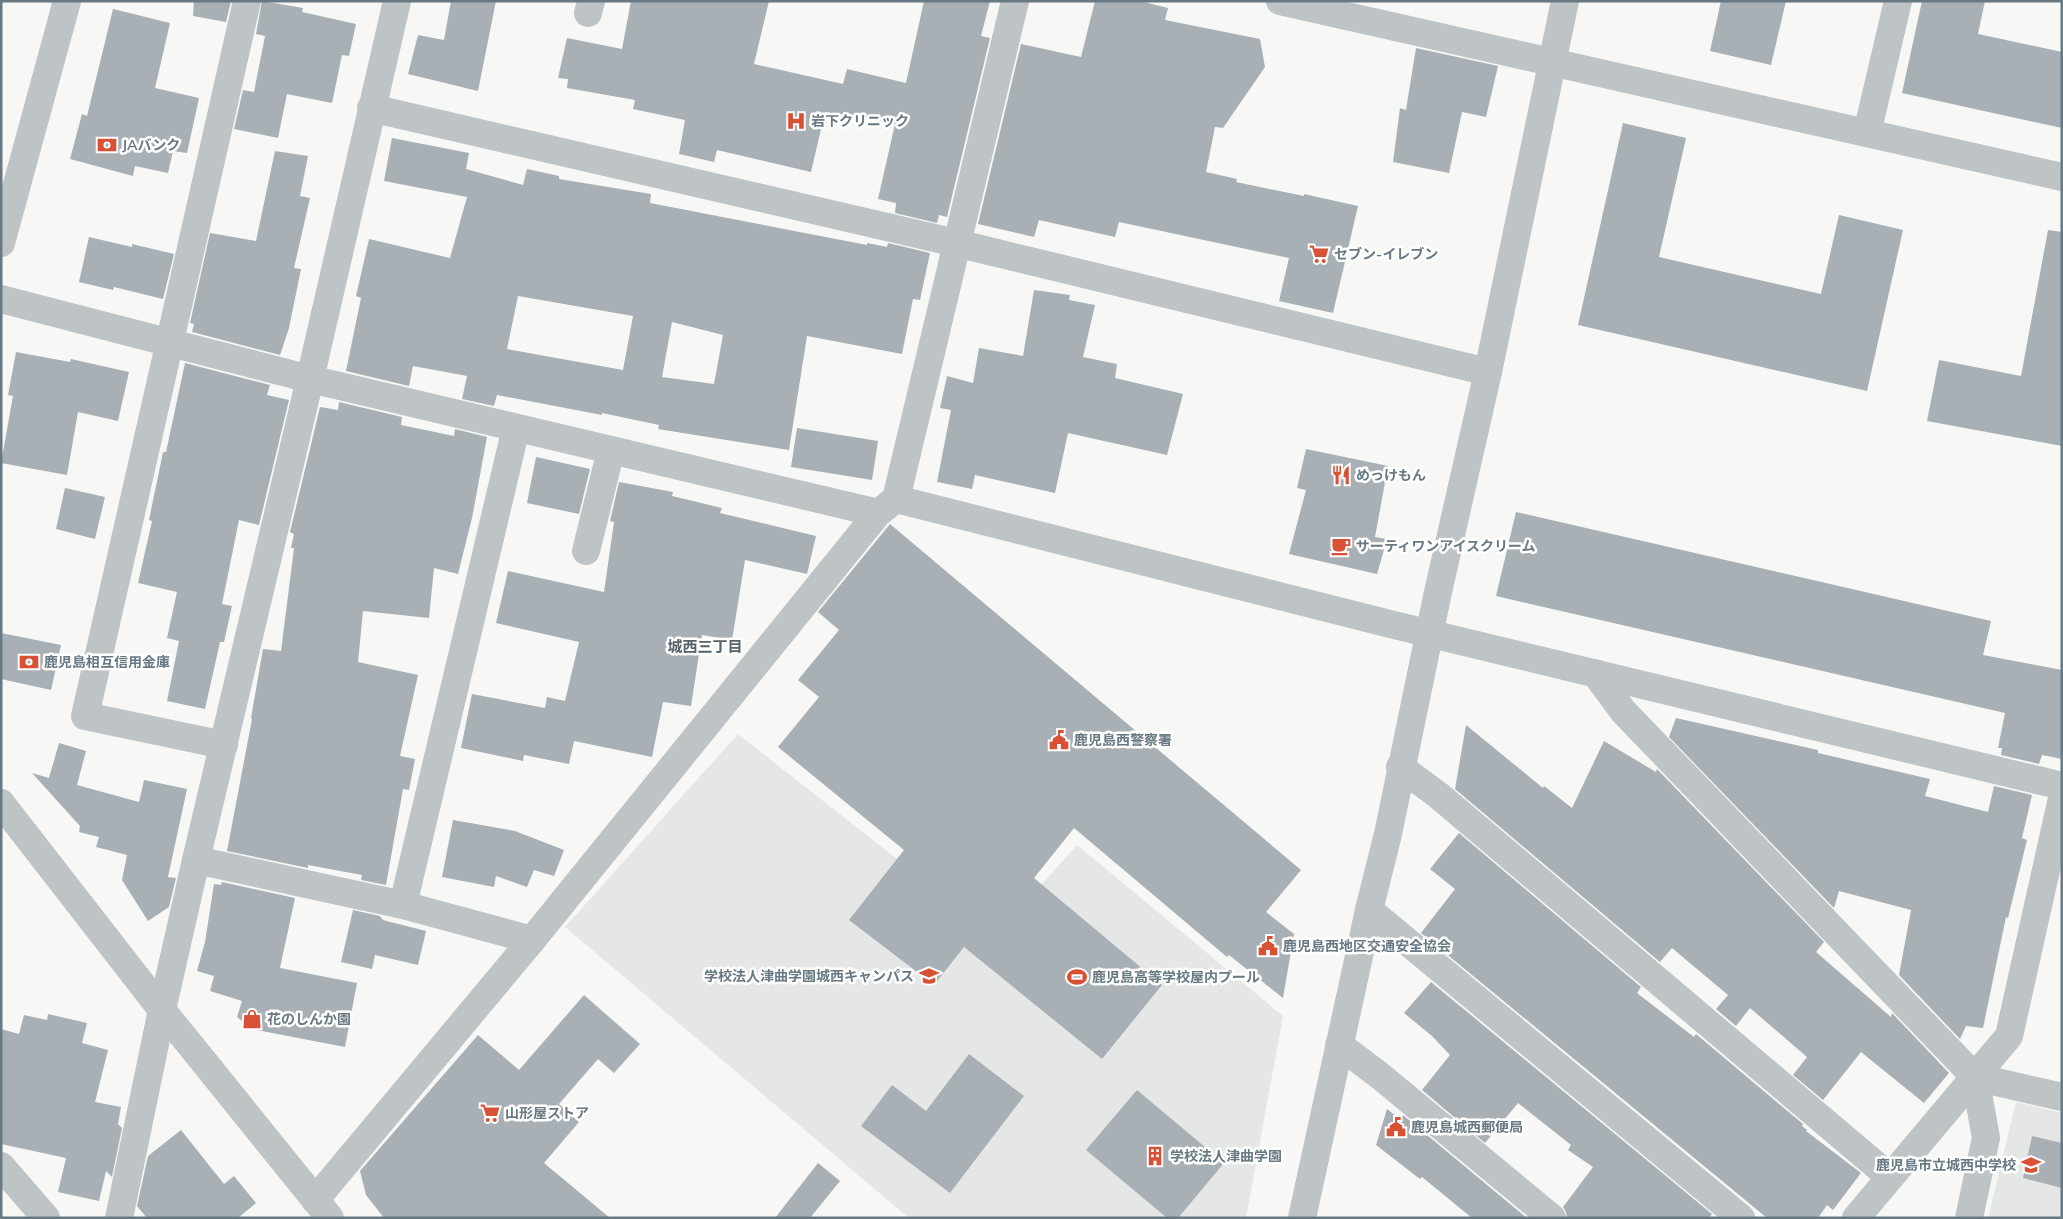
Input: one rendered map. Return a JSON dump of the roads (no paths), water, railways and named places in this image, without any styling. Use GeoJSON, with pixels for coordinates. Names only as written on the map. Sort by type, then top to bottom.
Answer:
{"type":"FeatureCollection","features":[{"type":"Feature","properties":{"kind":"street"},"geometry":{"type":"LineString","coordinates":[[1,243],[68,1]]}},
{"type":"Feature","properties":{"kind":"street"},"geometry":{"type":"LineString","coordinates":[[224,745],[85,716],[247,1]]}},
{"type":"Feature","properties":{"kind":"street"},"geometry":{"type":"LineString","coordinates":[[119,1218],[162,1010],[196,860],[397,1]]}},
{"type":"Feature","properties":{"kind":"street"},"geometry":{"type":"LineString","coordinates":[[1,803],[162,1010],[322,1209],[532,940],[887,506],[956,243],[1015,1]]}},
{"type":"Feature","properties":{"kind":"street"},"geometry":{"type":"LineString","coordinates":[[1280,1],[1551,64],[2062,177]]}},
{"type":"Feature","properties":{"kind":"street"},"geometry":{"type":"LineString","coordinates":[[1302,1218],[1369,910],[1388,834],[1400,767],[1429,633],[1488,372],[1565,1]]}},
{"type":"Feature","properties":{"kind":"street"},"geometry":{"type":"LineString","coordinates":[[1867,133],[1898,1]]}},
{"type":"Feature","properties":{"kind":"street"},"geometry":{"type":"LineString","coordinates":[[371,108],[956,243],[1488,372]]}},
{"type":"Feature","properties":{"kind":"street"},"geometry":{"type":"LineString","coordinates":[[1,299],[310,379],[516,428],[612,450],[887,506],[1429,633],[2062,786]]}},
{"type":"Feature","properties":{"kind":"street"},"geometry":{"type":"LineString","coordinates":[[404,905],[516,428]]}},
{"type":"Feature","properties":{"kind":"street"},"geometry":{"type":"LineString","coordinates":[[586,551],[612,450]]}},
{"type":"Feature","properties":{"kind":"street"},"geometry":{"type":"LineString","coordinates":[[1595,673],[1623,711],[1975,1077],[2062,1097]]}},
{"type":"Feature","properties":{"kind":"street"},"geometry":{"type":"LineString","coordinates":[[1400,767],[1438,795],[1890,1177]]}},
{"type":"Feature","properties":{"kind":"street"},"geometry":{"type":"LineString","coordinates":[[1856,1218],[2009,1036],[2062,798]]}},
{"type":"Feature","properties":{"kind":"street"},"geometry":{"type":"LineString","coordinates":[[196,860],[404,905],[532,940]]}},
{"type":"Feature","properties":{"kind":"street"},"geometry":{"type":"LineString","coordinates":[[1369,910],[1741,1218]]}},
{"type":"Feature","properties":{"kind":"street"},"geometry":{"type":"LineString","coordinates":[[1339,1045],[1552,1218]]}},
{"type":"Feature","properties":{"kind":"street"},"geometry":{"type":"LineString","coordinates":[[1968,1218],[1986,1138],[1975,1077]]}},
{"type":"Feature","properties":{"kind":"street"},"geometry":{"type":"LineString","coordinates":[[1,1166],[46,1218]]}},
{"type":"Feature","properties":{"kind":"place","name":"岩下クリニック"},"geometry":{"type":"Point","coordinates":[796,121]}},
{"type":"Feature","properties":{"kind":"place","name":"JAバンク"},"geometry":{"type":"Point","coordinates":[107,145]}},
{"type":"Feature","properties":{"kind":"place","name":"セブン-イレブン"},"geometry":{"type":"Point","coordinates":[1319,254]}},
{"type":"Feature","properties":{"kind":"place","name":"めっけもん"},"geometry":{"type":"Point","coordinates":[1341,475]}},
{"type":"Feature","properties":{"kind":"place","name":"サーティワンアイスクリーム"},"geometry":{"type":"Point","coordinates":[1341,546]}},
{"type":"Feature","properties":{"kind":"place","name":"鹿児島相互信用金庫"},"geometry":{"type":"Point","coordinates":[29,662]}},
{"type":"Feature","properties":{"kind":"place","name":"鹿児島西警察署"},"geometry":{"type":"Point","coordinates":[1059,740]}},
{"type":"Feature","properties":{"kind":"place","name":"鹿児島西地区交通安全協会"},"geometry":{"type":"Point","coordinates":[1268,946]}},
{"type":"Feature","properties":{"kind":"place","name":"学校法人津曲学園城西キャンパス"},"geometry":{"type":"Point","coordinates":[929,976]}},
{"type":"Feature","properties":{"kind":"place","name":"鹿児島高等学校屋内プール"},"geometry":{"type":"Point","coordinates":[1077,977]}},
{"type":"Feature","properties":{"kind":"place","name":"花のしんか園"},"geometry":{"type":"Point","coordinates":[252,1019]}},
{"type":"Feature","properties":{"kind":"place","name":"山形屋ストア"},"geometry":{"type":"Point","coordinates":[490,1113]}},
{"type":"Feature","properties":{"kind":"place","name":"鹿児島城西郵便局"},"geometry":{"type":"Point","coordinates":[1396,1127]}},
{"type":"Feature","properties":{"kind":"place","name":"学校法人津曲学園"},"geometry":{"type":"Point","coordinates":[1155,1156]}},
{"type":"Feature","properties":{"kind":"place","name":"鹿児島市立城西中学校"},"geometry":{"type":"Point","coordinates":[2031,1165]}},
{"type":"Feature","properties":{"kind":"district","name":"城西三丁目"},"geometry":{"type":"Point","coordinates":[705,647]}}]}
